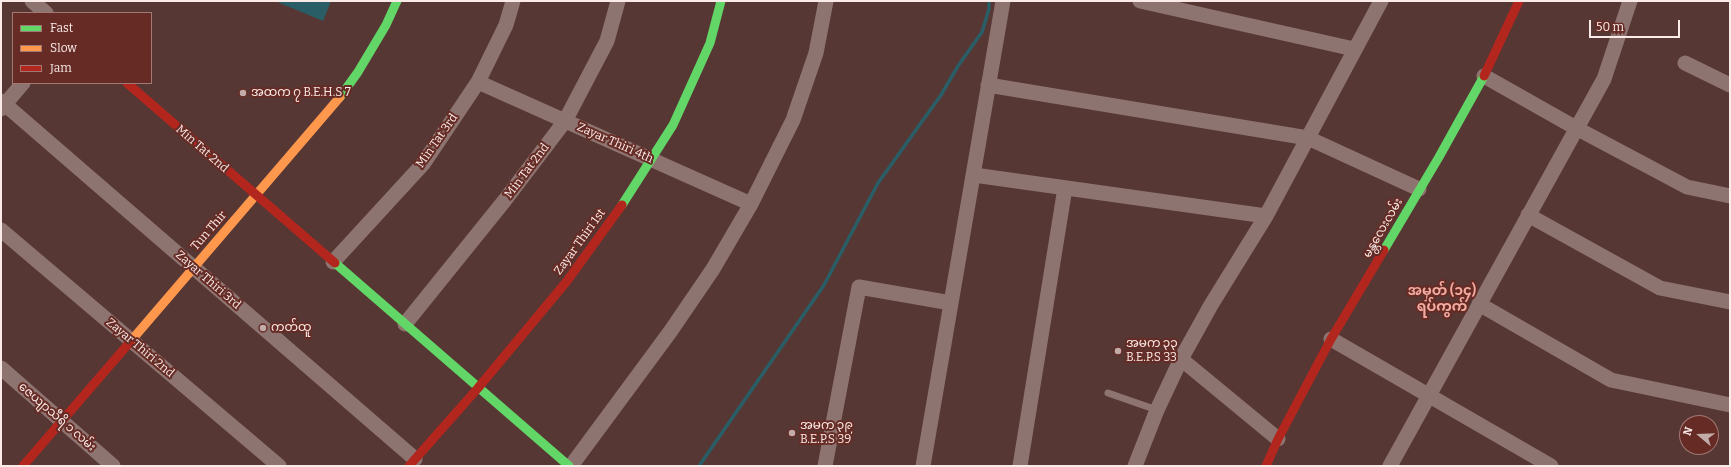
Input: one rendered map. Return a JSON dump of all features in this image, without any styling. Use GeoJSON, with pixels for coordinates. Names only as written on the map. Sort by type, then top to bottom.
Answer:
{"type":"FeatureCollection","features":[{"type":"Feature","properties":{"kind":"street"},"geometry":{"type":"LineString","coordinates":[[32,1],[45,12]]}},
{"type":"Feature","properties":{"kind":"street","name":"Tun Thir"},"geometry":{"type":"LineString","coordinates":[[23,466],[340,96],[358,72],[382,32],[397,1]]}},
{"type":"Feature","properties":{"kind":"street","name":"Min Tat 3rd"},"geometry":{"type":"LineString","coordinates":[[333,262],[423,164],[478,82],[506,25],[514,1]]}},
{"type":"Feature","properties":{"kind":"street","name":"Min Tat 2nd"},"geometry":{"type":"LineString","coordinates":[[405,324],[505,200],[566,121],[607,41],[618,1]]}},
{"type":"Feature","properties":{"kind":"street","name":"Zayar Thiri 1st"},"geometry":{"type":"LineString","coordinates":[[412,462],[478,388],[567,281],[628,196],[673,125],[710,43],[721,1]]}},
{"type":"Feature","properties":{"kind":"street"},"geometry":{"type":"LineString","coordinates":[[570,466],[670,332],[713,269],[751,204],[793,120],[816,52],[826,1]]}},
{"type":"Feature","properties":{"kind":"street"},"geometry":{"type":"LineString","coordinates":[[923,466],[1003,1]]}},
{"type":"Feature","properties":{"kind":"street"},"geometry":{"type":"LineString","coordinates":[[1140,1],[1206,8],[1354,49]]}},
{"type":"Feature","properties":{"kind":"street"},"geometry":{"type":"LineString","coordinates":[[1135,466],[1157,410],[1181,359],[1211,305],[1266,216],[1381,1]]}},
{"type":"Feature","properties":{"kind":"street","name":"မန္တလေးလမ်း"},"geometry":{"type":"LineString","coordinates":[[1266,466],[1278,439],[1331,339],[1484,76],[1519,1]]}},
{"type":"Feature","properties":{"kind":"street"},"geometry":{"type":"LineString","coordinates":[[1390,466],[1604,79],[1630,1]]}},
{"type":"Feature","properties":{"kind":"street"},"geometry":{"type":"LineString","coordinates":[[1685,63],[1730,85]]}},
{"type":"Feature","properties":{"kind":"street"},"geometry":{"type":"LineString","coordinates":[[1484,76],[1576,128],[1687,187],[1730,196]]}},
{"type":"Feature","properties":{"kind":"street","name":"Zayar Thiri 4th"},"geometry":{"type":"LineString","coordinates":[[478,82],[751,204]]}},
{"type":"Feature","properties":{"kind":"street"},"geometry":{"type":"LineString","coordinates":[[2,105],[22,84]]}},
{"type":"Feature","properties":{"kind":"street","name":"Min Tat 2nd"},"geometry":{"type":"LineString","coordinates":[[128,84],[570,466]]}},
{"type":"Feature","properties":{"kind":"street"},"geometry":{"type":"LineString","coordinates":[[988,85],[1308,138],[1419,189]]}},
{"type":"Feature","properties":{"kind":"street","name":"Zayar Thiri 3rd"},"geometry":{"type":"LineString","coordinates":[[2,105],[193,268],[412,462]]}},
{"type":"Feature","properties":{"kind":"street"},"geometry":{"type":"LineString","coordinates":[[974,175],[1266,216]]}},
{"type":"Feature","properties":{"kind":"street"},"geometry":{"type":"LineString","coordinates":[[1020,466],[1065,188]]}},
{"type":"Feature","properties":{"kind":"street"},"geometry":{"type":"LineString","coordinates":[[1528,215],[1660,288],[1730,302]]}},
{"type":"Feature","properties":{"kind":"street","name":"Zayar Thiri 2nd"},"geometry":{"type":"LineString","coordinates":[[1,230],[279,466]]}},
{"type":"Feature","properties":{"kind":"street"},"geometry":{"type":"LineString","coordinates":[[825,466],[859,287],[951,303]]}},
{"type":"Feature","properties":{"kind":"street"},"geometry":{"type":"LineString","coordinates":[[1479,304],[1611,380],[1730,405]]}},
{"type":"Feature","properties":{"kind":"street"},"geometry":{"type":"LineString","coordinates":[[1331,339],[1429,394],[1551,466]]}},
{"type":"Feature","properties":{"kind":"street"},"geometry":{"type":"LineString","coordinates":[[1181,359],[1278,439]]}},
{"type":"Feature","properties":{"kind":"street","name":"ဇေယျာသီရိ ၁ လမ်း"},"geometry":{"type":"LineString","coordinates":[[1,368],[113,466]]}},
{"type":"Feature","properties":{"kind":"lane"},"geometry":{"type":"LineString","coordinates":[[1108,393],[1157,410]]}},
{"type":"Feature","properties":{"kind":"water"},"geometry":{"type":"Polygon","coordinates":[[[275,1],[331,1],[323,21],[275,1]]]}},
{"type":"Feature","properties":{"kind":"waterway"},"geometry":{"type":"LineString","coordinates":[[699,466],[824,285],[878,183],[941,95],[958,66],[982,32],[989,9],[989,1]]}},
{"type":"Feature","properties":{"kind":"traffic: fast"},"geometry":{"type":"LineString","coordinates":[[340,97],[358,72],[386,25],[397,1]]}},
{"type":"Feature","properties":{"kind":"traffic: fast"},"geometry":{"type":"LineString","coordinates":[[622,205],[673,125],[710,43],[721,1]]}},
{"type":"Feature","properties":{"kind":"traffic: fast"},"geometry":{"type":"LineString","coordinates":[[1384,250],[1439,157],[1484,76]]}},
{"type":"Feature","properties":{"kind":"traffic: fast"},"geometry":{"type":"LineString","coordinates":[[335,263],[569,466]]}},
{"type":"Feature","properties":{"kind":"traffic: slow"},"geometry":{"type":"LineString","coordinates":[[130,342],[340,97]]}},
{"type":"Feature","properties":{"kind":"traffic: jam"},"geometry":{"type":"LineString","coordinates":[[1484,76],[1519,1]]}},
{"type":"Feature","properties":{"kind":"traffic: jam"},"geometry":{"type":"LineString","coordinates":[[128,84],[335,263]]}},
{"type":"Feature","properties":{"kind":"traffic: jam"},"geometry":{"type":"LineString","coordinates":[[409,466],[478,388],[567,281],[622,205]]}},
{"type":"Feature","properties":{"kind":"traffic: jam"},"geometry":{"type":"LineString","coordinates":[[1266,466],[1278,439],[1331,339],[1384,250]]}},
{"type":"Feature","properties":{"kind":"traffic: jam"},"geometry":{"type":"LineString","coordinates":[[23,466],[130,342]]}},
{"type":"Feature","properties":{"kind":"place","name":"အထက ၇ B.E.H.S 7"},"geometry":{"type":"Point","coordinates":[243,93]}},
{"type":"Feature","properties":{"kind":"place","name":"ကတ်ထူ"},"geometry":{"type":"Point","coordinates":[263,328]}},
{"type":"Feature","properties":{"kind":"place","name":"အမက ၃၃ B.E.P.S 33"},"geometry":{"type":"Point","coordinates":[1118,351]}},
{"type":"Feature","properties":{"kind":"place","name":"အမက ၃၉ B.E.P.S 39"},"geometry":{"type":"Point","coordinates":[792,433]}},
{"type":"Feature","properties":{"kind":"district","name":"အမှတ် (၁၄) ရပ်ကွက်"},"geometry":{"type":"Point","coordinates":[1442,300]}}]}
